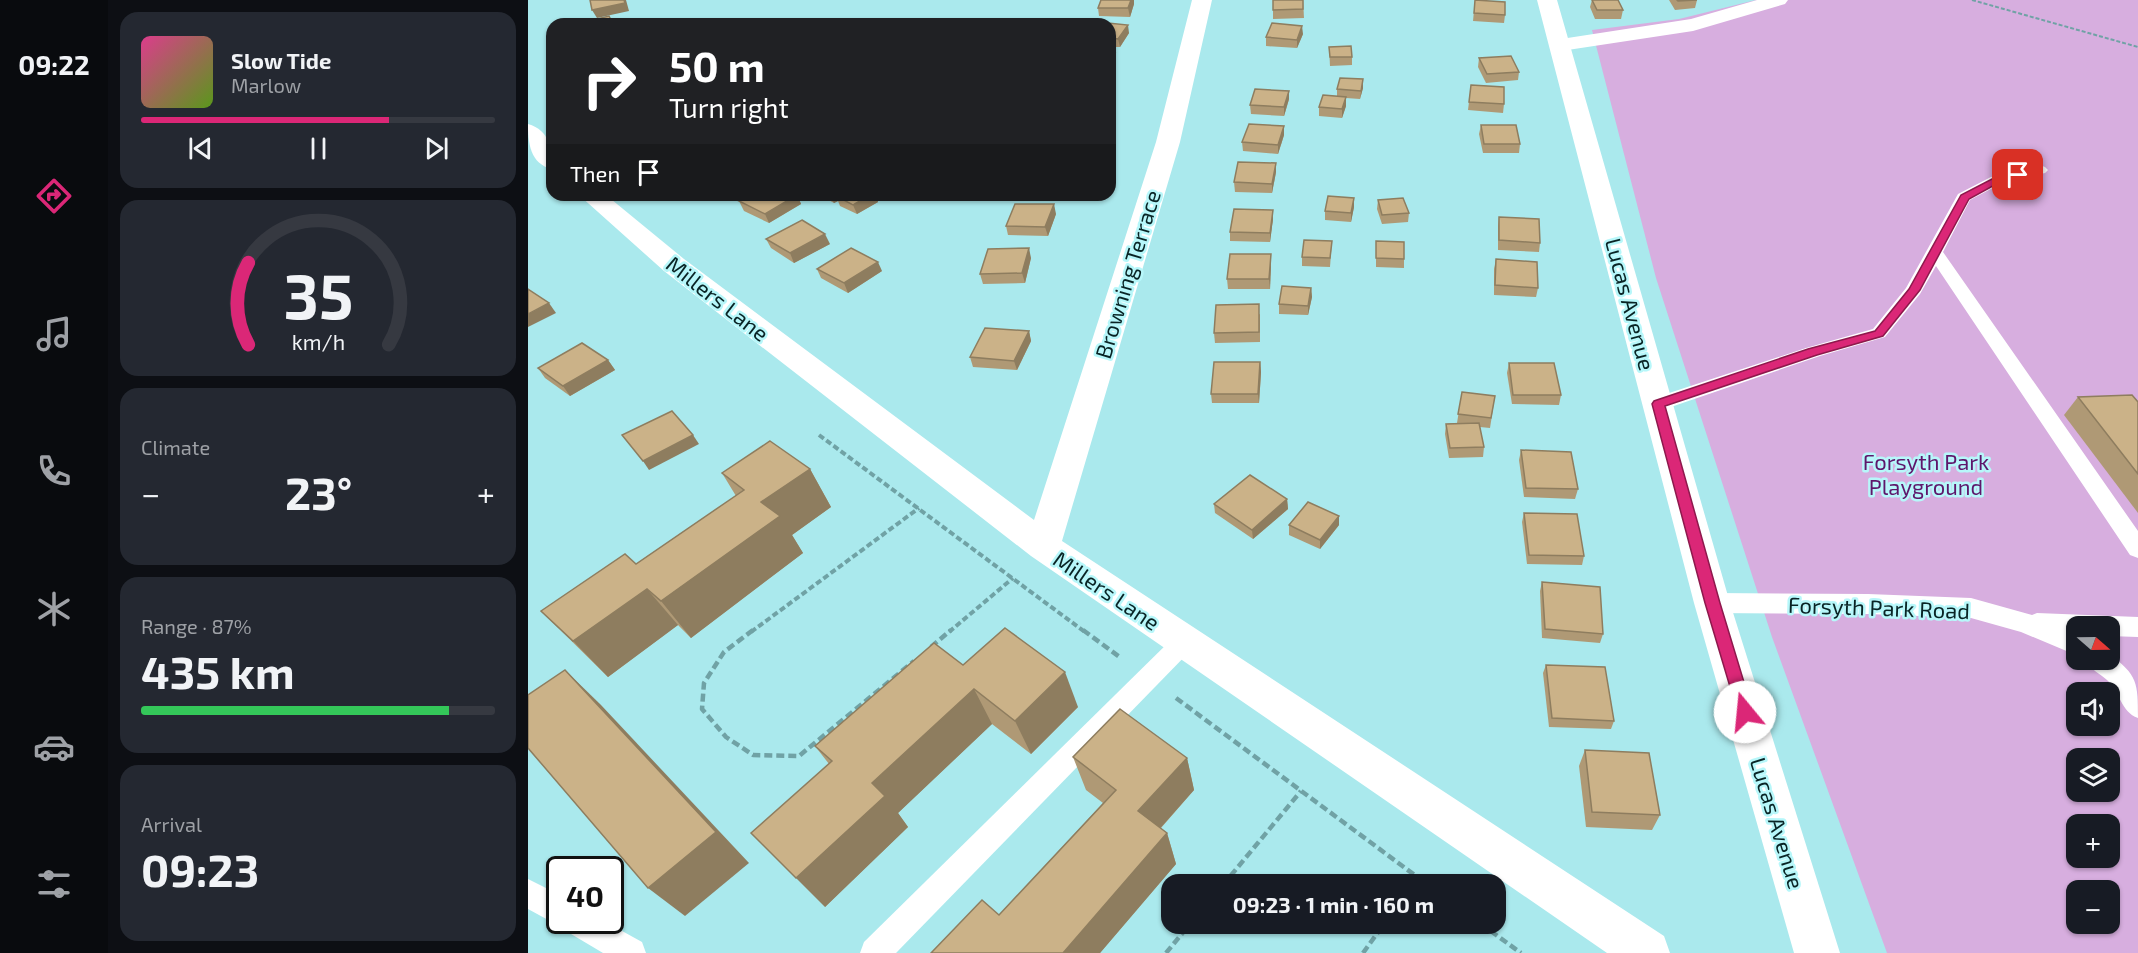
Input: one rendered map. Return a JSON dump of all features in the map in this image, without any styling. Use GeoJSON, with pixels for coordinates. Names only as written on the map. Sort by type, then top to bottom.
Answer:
{"type":"FeatureCollection","features":[{"type":"Feature","properties":{"kind":"street","name":"Browning Terrace"},"geometry":{"type":"LineString","coordinates":[[1043,546],[1168,142],[1202,0]]}},
{"type":"Feature","properties":{"kind":"street","name":"Lucas Avenue"},"geometry":{"type":"LineString","coordinates":[[1547,0],[1712,603],[1817,953]]}},
{"type":"Feature","properties":{"kind":"street"},"geometry":{"type":"LineString","coordinates":[[1561,45],[1693,25],[1778,0]]}},
{"type":"Feature","properties":{"kind":"street"},"geometry":{"type":"LineString","coordinates":[[528,131],[546,154]]}},
{"type":"Feature","properties":{"kind":"street","name":"Millers Lane"},"geometry":{"type":"LineString","coordinates":[[598,201],[674,265],[1043,546],[1647,953]]}},
{"type":"Feature","properties":{"kind":"lane"},"geometry":{"type":"LineString","coordinates":[[1658,404],[1813,352],[1879,333],[1914,290],[1964,197],[1997,180],[2040,170]]}},
{"type":"Feature","properties":{"kind":"lane"},"geometry":{"type":"LineString","coordinates":[[1935,252],[2138,549]]}},
{"type":"Feature","properties":{"kind":"lane","name":"Forsyth Park Road"},"geometry":{"type":"LineString","coordinates":[[1712,603],[1868,604],[1971,608],[2026,623],[2066,641]]}},
{"type":"Feature","properties":{"kind":"lane"},"geometry":{"type":"LineString","coordinates":[[2026,623],[2138,627]]}},
{"type":"Feature","properties":{"kind":"lane"},"geometry":{"type":"LineString","coordinates":[[875,953],[1184,642]]}},
{"type":"Feature","properties":{"kind":"lane"},"geometry":{"type":"LineString","coordinates":[[2112,670],[2118,674],[2138,707]]}},
{"type":"Feature","properties":{"kind":"lane"},"geometry":{"type":"LineString","coordinates":[[528,893],[546,903]]}},
{"type":"Feature","properties":{"kind":"lane"},"geometry":{"type":"LineString","coordinates":[[598,934],[631,953]]}},
{"type":"Feature","properties":{"kind":"path"},"geometry":{"type":"LineString","coordinates":[[1972,0],[2138,47]]}},
{"type":"Feature","properties":{"kind":"path"},"geometry":{"type":"LineString","coordinates":[[915,660],[799,756],[753,755],[726,737],[702,709],[704,683],[724,651],[919,508]]}},
{"type":"Feature","properties":{"kind":"path"},"geometry":{"type":"LineString","coordinates":[[924,652],[1013,578]]}},
{"type":"Feature","properties":{"kind":"path"},"geometry":{"type":"LineString","coordinates":[[1232,874],[1301,791]]}},
{"type":"Feature","properties":{"kind":"path"},"geometry":{"type":"LineString","coordinates":[[1166,953],[1182,934]]}},
{"type":"Feature","properties":{"kind":"path"},"geometry":{"type":"LineString","coordinates":[[1363,953],[1377,934]]}},
{"type":"Feature","properties":{"kind":"path"},"geometry":{"type":"LineString","coordinates":[[1495,934],[1521,953]]}},
{"type":"Feature","properties":{"kind":"green space","name":"Forsyth Park Playground"},"geometry":{"type":"Polygon","coordinates":[[[1756,0],[2138,0],[2138,953],[1887,953],[1772,637],[1656,278],[1592,30],[1679,19],[1756,0]]]}},
{"type":"Feature","properties":{"kind":"building"},"geometry":{"type":"Polygon","coordinates":[[[590,0],[624,0],[625,3],[592,10],[590,0]]]}},
{"type":"Feature","properties":{"kind":"building"},"geometry":{"type":"Polygon","coordinates":[[[1101,0],[1131,0],[1128,8],[1098,8],[1101,0]]]}},
{"type":"Feature","properties":{"kind":"building"},"geometry":{"type":"Polygon","coordinates":[[[1273,0],[1303,0],[1303,9],[1273,10],[1273,0]]]}},
{"type":"Feature","properties":{"kind":"building"},"geometry":{"type":"Polygon","coordinates":[[[1475,0],[1505,2],[1505,15],[1474,13],[1475,0]]]}},
{"type":"Feature","properties":{"kind":"building"},"geometry":{"type":"Polygon","coordinates":[[[1592,0],[1618,0],[1623,10],[1597,10],[1592,0]]]}},
{"type":"Feature","properties":{"kind":"building"},"geometry":{"type":"Polygon","coordinates":[[[1272,23],[1302,26],[1297,40],[1266,37],[1272,23]]]}},
{"type":"Feature","properties":{"kind":"building"},"geometry":{"type":"Polygon","coordinates":[[[1116,24],[1128,25],[1116,39],[1116,24]]]}},
{"type":"Feature","properties":{"kind":"building"},"geometry":{"type":"Polygon","coordinates":[[[1351,46],[1352,57],[1330,57],[1329,47],[1351,46]]]}},
{"type":"Feature","properties":{"kind":"building"},"geometry":{"type":"Polygon","coordinates":[[[1511,56],[1519,72],[1487,74],[1479,58],[1511,56]]]}},
{"type":"Feature","properties":{"kind":"building"},"geometry":{"type":"Polygon","coordinates":[[[1340,78],[1363,79],[1361,91],[1337,89],[1340,78]]]}},
{"type":"Feature","properties":{"kind":"building"},"geometry":{"type":"Polygon","coordinates":[[[1471,85],[1504,87],[1504,104],[1469,102],[1471,85]]]}},
{"type":"Feature","properties":{"kind":"building"},"geometry":{"type":"Polygon","coordinates":[[[1255,89],[1289,91],[1284,107],[1250,105],[1255,89]]]}},
{"type":"Feature","properties":{"kind":"building"},"geometry":{"type":"Polygon","coordinates":[[[1323,95],[1346,97],[1342,109],[1319,107],[1323,95]]]}},
{"type":"Feature","properties":{"kind":"building"},"geometry":{"type":"Polygon","coordinates":[[[1249,124],[1284,126],[1278,145],[1242,142],[1249,124]]]}},
{"type":"Feature","properties":{"kind":"building"},"geometry":{"type":"Polygon","coordinates":[[[1481,125],[1516,125],[1520,144],[1484,144],[1481,125]]]}},
{"type":"Feature","properties":{"kind":"building"},"geometry":{"type":"Polygon","coordinates":[[[1238,162],[1276,163],[1272,184],[1234,182],[1238,162]]]}},
{"type":"Feature","properties":{"kind":"building"},"geometry":{"type":"Polygon","coordinates":[[[1328,196],[1354,198],[1351,213],[1325,211],[1328,196]]]}},
{"type":"Feature","properties":{"kind":"building"},"geometry":{"type":"Polygon","coordinates":[[[1403,198],[1409,213],[1382,215],[1378,200],[1403,198]]]}},
{"type":"Feature","properties":{"kind":"building"},"geometry":{"type":"Polygon","coordinates":[[[739,201],[787,201],[765,214],[739,201]]]}},
{"type":"Feature","properties":{"kind":"building"},"geometry":{"type":"Polygon","coordinates":[[[845,201],[860,201],[853,205],[845,201]]]}},
{"type":"Feature","properties":{"kind":"building"},"geometry":{"type":"Polygon","coordinates":[[[1015,204],[1054,204],[1045,227],[1006,226],[1015,204]]]}},
{"type":"Feature","properties":{"kind":"building"},"geometry":{"type":"Polygon","coordinates":[[[1234,209],[1273,210],[1270,233],[1230,232],[1234,209]]]}},
{"type":"Feature","properties":{"kind":"building"},"geometry":{"type":"Polygon","coordinates":[[[1499,217],[1539,219],[1540,243],[1499,240],[1499,217]]]}},
{"type":"Feature","properties":{"kind":"building"},"geometry":{"type":"Polygon","coordinates":[[[802,220],[825,234],[790,253],[766,239],[802,220]]]}},
{"type":"Feature","properties":{"kind":"building"},"geometry":{"type":"Polygon","coordinates":[[[1304,240],[1332,241],[1330,258],[1302,257],[1304,240]]]}},
{"type":"Feature","properties":{"kind":"building"},"geometry":{"type":"Polygon","coordinates":[[[1376,241],[1404,242],[1404,259],[1376,258],[1376,241]]]}},
{"type":"Feature","properties":{"kind":"building"},"geometry":{"type":"Polygon","coordinates":[[[851,248],[878,262],[844,283],[817,269],[851,248]]]}},
{"type":"Feature","properties":{"kind":"building"},"geometry":{"type":"Polygon","coordinates":[[[1029,248],[1022,273],[980,274],[988,249],[1029,248]]]}},
{"type":"Feature","properties":{"kind":"building"},"geometry":{"type":"Polygon","coordinates":[[[1230,254],[1271,254],[1269,279],[1227,279],[1230,254]]]}},
{"type":"Feature","properties":{"kind":"building"},"geometry":{"type":"Polygon","coordinates":[[[1496,259],[1537,262],[1538,288],[1495,285],[1496,259]]]}},
{"type":"Feature","properties":{"kind":"building"},"geometry":{"type":"Polygon","coordinates":[[[1282,286],[1311,288],[1308,306],[1279,304],[1282,286]]]}},
{"type":"Feature","properties":{"kind":"building"},"geometry":{"type":"Polygon","coordinates":[[[528,289],[549,303],[528,314],[528,289]]]}},
{"type":"Feature","properties":{"kind":"building"},"geometry":{"type":"Polygon","coordinates":[[[1259,304],[1259,332],[1214,333],[1216,305],[1259,304]]]}},
{"type":"Feature","properties":{"kind":"building"},"geometry":{"type":"Polygon","coordinates":[[[985,328],[1029,331],[1014,361],[970,357],[985,328]]]}},
{"type":"Feature","properties":{"kind":"building"},"geometry":{"type":"Polygon","coordinates":[[[582,343],[608,360],[563,386],[538,368],[582,343]]]}},
{"type":"Feature","properties":{"kind":"building"},"geometry":{"type":"Polygon","coordinates":[[[1214,362],[1260,362],[1258,394],[1211,394],[1214,362]]]}},
{"type":"Feature","properties":{"kind":"building"},"geometry":{"type":"Polygon","coordinates":[[[1509,363],[1554,363],[1561,395],[1513,395],[1509,363]]]}},
{"type":"Feature","properties":{"kind":"building"},"geometry":{"type":"Polygon","coordinates":[[[1462,392],[1495,396],[1491,418],[1458,414],[1462,392]]]}},
{"type":"Feature","properties":{"kind":"building"},"geometry":{"type":"Polygon","coordinates":[[[2132,395],[2138,402],[2138,474],[2078,397],[2132,395]]]}},
{"type":"Feature","properties":{"kind":"building"},"geometry":{"type":"Polygon","coordinates":[[[672,411],[693,435],[643,461],[622,435],[672,411]]]}},
{"type":"Feature","properties":{"kind":"building"},"geometry":{"type":"Polygon","coordinates":[[[1479,423],[1484,447],[1450,448],[1446,424],[1479,423]]]}},
{"type":"Feature","properties":{"kind":"building"},"geometry":{"type":"Polygon","coordinates":[[[770,441],[810,469],[761,502],[780,516],[661,601],[647,589],[573,641],[541,611],[625,554],[636,564],[744,490],[722,473],[770,441]]]}},
{"type":"Feature","properties":{"kind":"building"},"geometry":{"type":"Polygon","coordinates":[[[1521,450],[1571,452],[1578,489],[1526,488],[1521,450]]]}},
{"type":"Feature","properties":{"kind":"building"},"geometry":{"type":"Polygon","coordinates":[[[1250,475],[1287,499],[1252,530],[1214,504],[1250,475]]]}},
{"type":"Feature","properties":{"kind":"building"},"geometry":{"type":"Polygon","coordinates":[[[1308,502],[1339,516],[1320,540],[1289,525],[1308,502]]]}},
{"type":"Feature","properties":{"kind":"building"},"geometry":{"type":"Polygon","coordinates":[[[1524,513],[1577,514],[1584,556],[1529,555],[1524,513]]]}},
{"type":"Feature","properties":{"kind":"building"},"geometry":{"type":"Polygon","coordinates":[[[1542,582],[1600,587],[1603,634],[1545,629],[1542,582]]]}},
{"type":"Feature","properties":{"kind":"building"},"geometry":{"type":"Polygon","coordinates":[[[1005,628],[1065,672],[1015,721],[974,689],[872,783],[885,796],[796,878],[751,833],[832,761],[815,746],[934,643],[963,665],[1005,628]]]}},
{"type":"Feature","properties":{"kind":"building"},"geometry":{"type":"Polygon","coordinates":[[[1546,665],[1605,667],[1614,721],[1552,718],[1546,665]]]}},
{"type":"Feature","properties":{"kind":"building"},"geometry":{"type":"Polygon","coordinates":[[[565,670],[716,832],[648,888],[624,860],[624,856],[621,856],[528,748],[528,695],[565,670]]]}},
{"type":"Feature","properties":{"kind":"building"},"geometry":{"type":"Polygon","coordinates":[[[1120,709],[1187,758],[1138,811],[1167,833],[1063,953],[931,953],[982,900],[999,915],[1116,790],[1073,757],[1120,709]]]}},
{"type":"Feature","properties":{"kind":"building"},"geometry":{"type":"Polygon","coordinates":[[[1585,750],[1649,753],[1660,815],[1592,812],[1585,750]]]}},
{"type":"Feature","properties":{"kind":"route"},"geometry":{"type":"LineString","coordinates":[[1745,712],[1712,603],[1658,404],[1813,352],[1879,333],[1914,290],[1964,197],[1997,180],[2018,175]]}}]}
